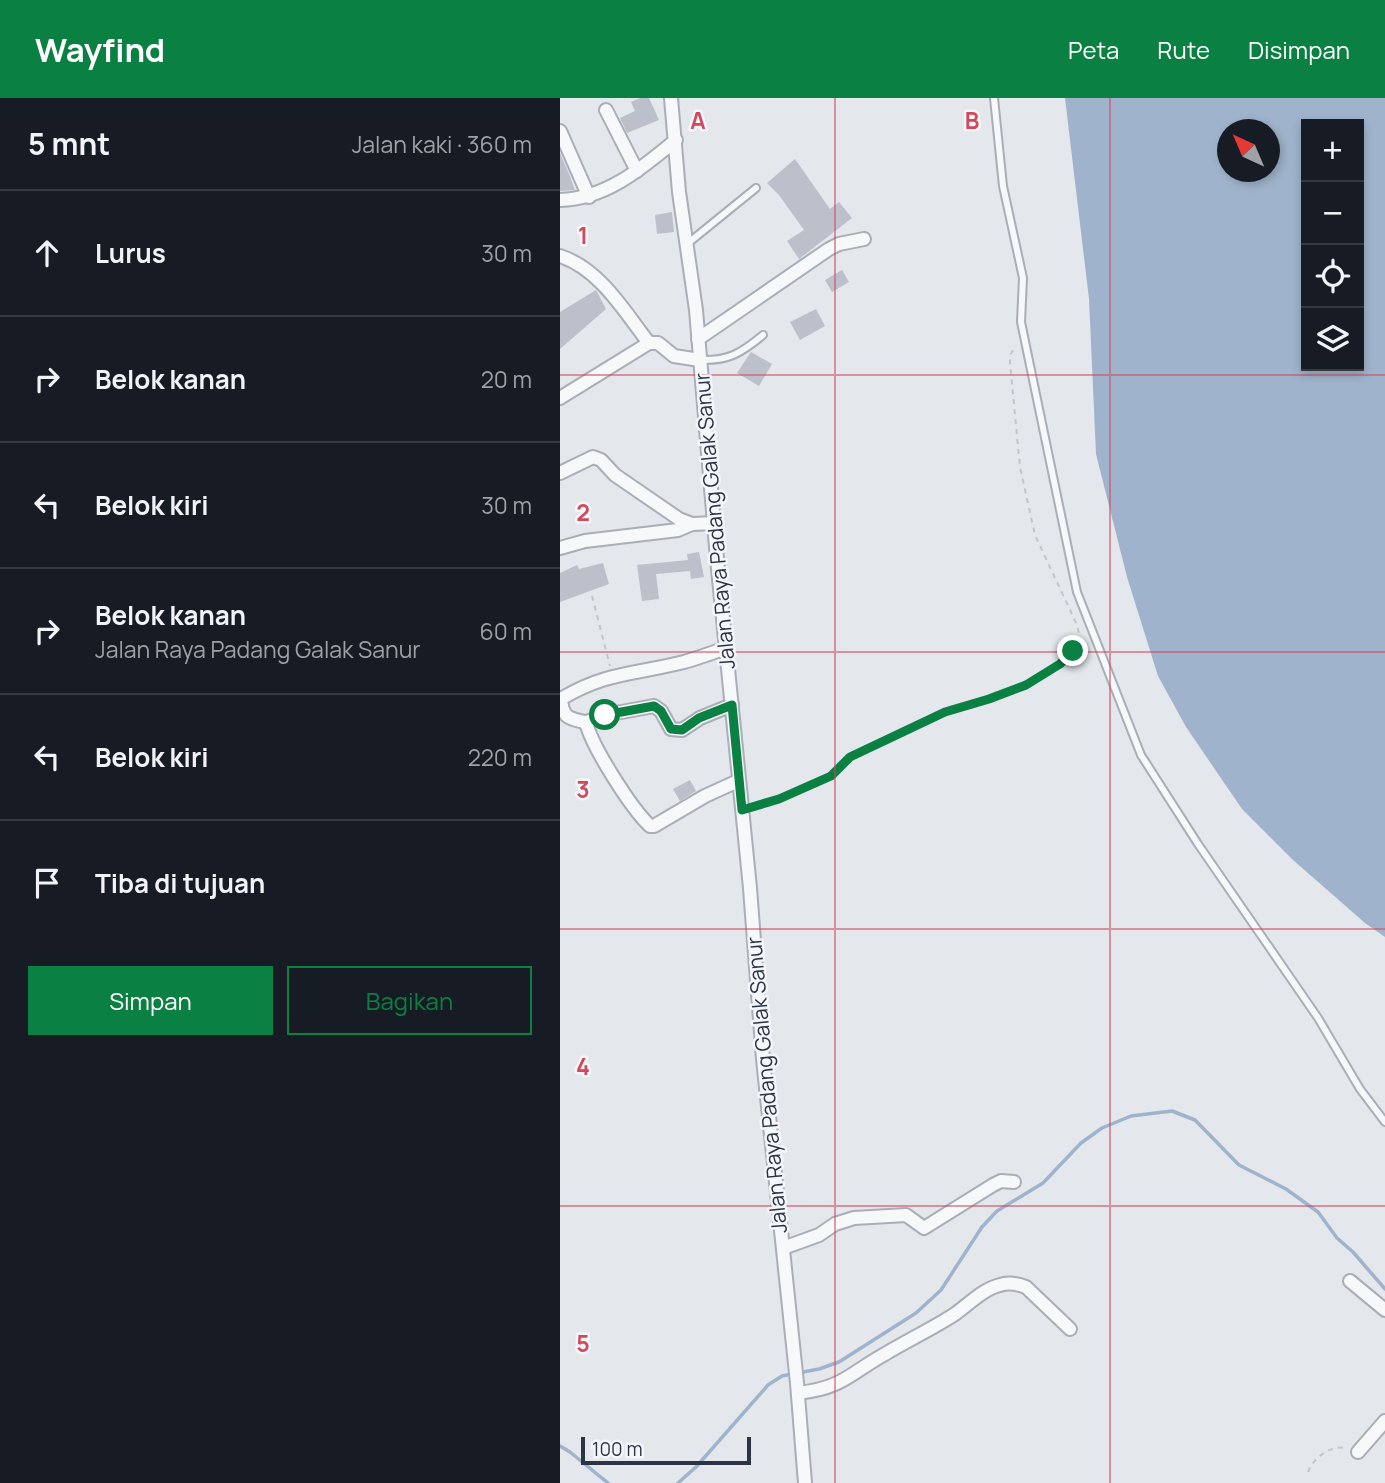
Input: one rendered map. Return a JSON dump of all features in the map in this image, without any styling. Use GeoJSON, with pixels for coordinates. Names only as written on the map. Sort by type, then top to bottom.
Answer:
{"type":"FeatureCollection","features":[{"type":"Feature","properties":{"kind":"street","name":"Jalan Raya Padang Galak Sanur"},"geometry":{"type":"LineString","coordinates":[[671,98],[679,192],[698,339],[805,1483]]}},
{"type":"Feature","properties":{"kind":"street"},"geometry":{"type":"LineString","coordinates":[[606,110],[637,171]]}},
{"type":"Feature","properties":{"kind":"street"},"geometry":{"type":"LineString","coordinates":[[560,131],[589,197]]}},
{"type":"Feature","properties":{"kind":"street"},"geometry":{"type":"LineString","coordinates":[[560,200],[589,197],[637,171],[676,140]]}},
{"type":"Feature","properties":{"kind":"street"},"geometry":{"type":"LineString","coordinates":[[698,339],[829,250],[839,244],[864,239]]}},
{"type":"Feature","properties":{"kind":"street"},"geometry":{"type":"LineString","coordinates":[[562,260],[592,272],[649,343]]}},
{"type":"Feature","properties":{"kind":"street"},"geometry":{"type":"LineString","coordinates":[[560,398],[649,343],[658,343],[674,356],[700,360]]}},
{"type":"Feature","properties":{"kind":"street"},"geometry":{"type":"LineString","coordinates":[[560,473],[593,457],[601,460],[615,475],[642,494],[692,524]]}},
{"type":"Feature","properties":{"kind":"street"},"geometry":{"type":"LineString","coordinates":[[560,548],[584,541],[678,530],[692,524],[715,523]]}},
{"type":"Feature","properties":{"kind":"street"},"geometry":{"type":"LineString","coordinates":[[726,648],[684,662],[612,676],[583,685],[560,699],[562,711],[566,716],[588,723],[605,715],[654,706],[661,711],[671,729],[682,730],[699,718],[732,705]]}},
{"type":"Feature","properties":{"kind":"street"},"geometry":{"type":"LineString","coordinates":[[588,723],[589,733],[608,766],[650,826],[738,781]]}},
{"type":"Feature","properties":{"kind":"street"},"geometry":{"type":"LineString","coordinates":[[782,1248],[819,1235],[835,1224],[854,1218],[906,1215],[924,1228],[993,1185],[1001,1181],[1014,1182]]}},
{"type":"Feature","properties":{"kind":"street"},"geometry":{"type":"LineString","coordinates":[[1350,1281],[1385,1310]]}},
{"type":"Feature","properties":{"kind":"street"},"geometry":{"type":"LineString","coordinates":[[797,1388],[823,1390],[843,1382],[882,1355],[929,1330],[1000,1284],[1026,1287],[1070,1329]]}},
{"type":"Feature","properties":{"kind":"street"},"geometry":{"type":"LineString","coordinates":[[1358,1452],[1385,1421]]}},
{"type":"Feature","properties":{"kind":"lane"},"geometry":{"type":"LineString","coordinates":[[994,98],[1003,186],[1023,278],[1021,322],[1077,592],[1141,755],[1198,844],[1318,1018],[1360,1089],[1385,1122]]}},
{"type":"Feature","properties":{"kind":"lane"},"geometry":{"type":"LineString","coordinates":[[687,245],[756,188]]}},
{"type":"Feature","properties":{"kind":"lane"},"geometry":{"type":"LineString","coordinates":[[700,360],[723,360],[763,335]]}},
{"type":"Feature","properties":{"kind":"path"},"geometry":{"type":"LineString","coordinates":[[742,810],[779,799],[831,776],[850,757],[945,712],[1026,685],[1060,664],[1078,644],[1080,638],[1077,625],[1035,535],[1020,467],[1010,355],[1024,333]]}},
{"type":"Feature","properties":{"kind":"path"},"geometry":{"type":"LineString","coordinates":[[592,596],[612,676]]}},
{"type":"Feature","properties":{"kind":"path"},"geometry":{"type":"LineString","coordinates":[[1308,1472],[1314,1460],[1334,1449],[1340,1447],[1358,1452]]}},
{"type":"Feature","properties":{"kind":"water"},"geometry":{"type":"Polygon","coordinates":[[[1065,98],[1385,98],[1385,937],[1365,923],[1293,860],[1242,809],[1186,727],[1158,676],[1127,577],[1096,454],[1089,299],[1065,98]]]}},
{"type":"Feature","properties":{"kind":"building"},"geometry":{"type":"Polygon","coordinates":[[[649,98],[659,120],[627,133],[620,118],[635,111],[631,102],[649,98]]]}},
{"type":"Feature","properties":{"kind":"building"},"geometry":{"type":"Polygon","coordinates":[[[560,153],[569,174],[575,190],[560,191],[560,153]]]}},
{"type":"Feature","properties":{"kind":"building"},"geometry":{"type":"Polygon","coordinates":[[[795,159],[830,209],[839,202],[852,218],[799,259],[787,241],[804,230],[767,183],[795,159]]]}},
{"type":"Feature","properties":{"kind":"building"},"geometry":{"type":"Polygon","coordinates":[[[672,212],[674,232],[657,234],[655,215],[672,212]]]}},
{"type":"Feature","properties":{"kind":"building"},"geometry":{"type":"Polygon","coordinates":[[[842,270],[849,282],[832,292],[825,280],[842,270]]]}},
{"type":"Feature","properties":{"kind":"building"},"geometry":{"type":"Polygon","coordinates":[[[596,290],[606,309],[560,349],[560,312],[596,290]]]}},
{"type":"Feature","properties":{"kind":"building"},"geometry":{"type":"Polygon","coordinates":[[[816,309],[825,326],[800,340],[790,322],[816,309]]]}},
{"type":"Feature","properties":{"kind":"building"},"geometry":{"type":"Polygon","coordinates":[[[751,352],[772,364],[759,386],[737,373],[751,352]]]}},
{"type":"Feature","properties":{"kind":"building"},"geometry":{"type":"Polygon","coordinates":[[[699,552],[704,577],[691,579],[690,571],[656,574],[659,599],[642,601],[637,565],[688,560],[687,554],[699,552]]]}},
{"type":"Feature","properties":{"kind":"building"},"geometry":{"type":"Polygon","coordinates":[[[603,563],[609,584],[560,602],[560,573],[577,565],[579,569],[603,563]]]}},
{"type":"Feature","properties":{"kind":"building"},"geometry":{"type":"Polygon","coordinates":[[[690,780],[696,791],[680,801],[673,789],[690,780]]]}},
{"type":"Feature","properties":{"kind":"waterway"},"geometry":{"type":"LineString","coordinates":[[678,1483],[696,1467],[768,1385],[782,1376],[839,1362],[916,1313],[941,1290],[982,1227],[997,1211],[1043,1183],[1081,1143],[1102,1128],[1131,1116],[1172,1111],[1195,1120],[1239,1165],[1286,1189],[1318,1212],[1337,1238],[1385,1289]]}},
{"type":"Feature","properties":{"kind":"waterway"},"geometry":{"type":"LineString","coordinates":[[560,1446],[608,1483]]}},
{"type":"Feature","properties":{"kind":"route"},"geometry":{"type":"LineString","coordinates":[[605,715],[654,706],[661,711],[671,729],[682,730],[699,718],[732,705],[742,810],[779,799],[831,776],[850,757],[945,712],[1026,685],[1060,664],[1073,651]]}}]}
